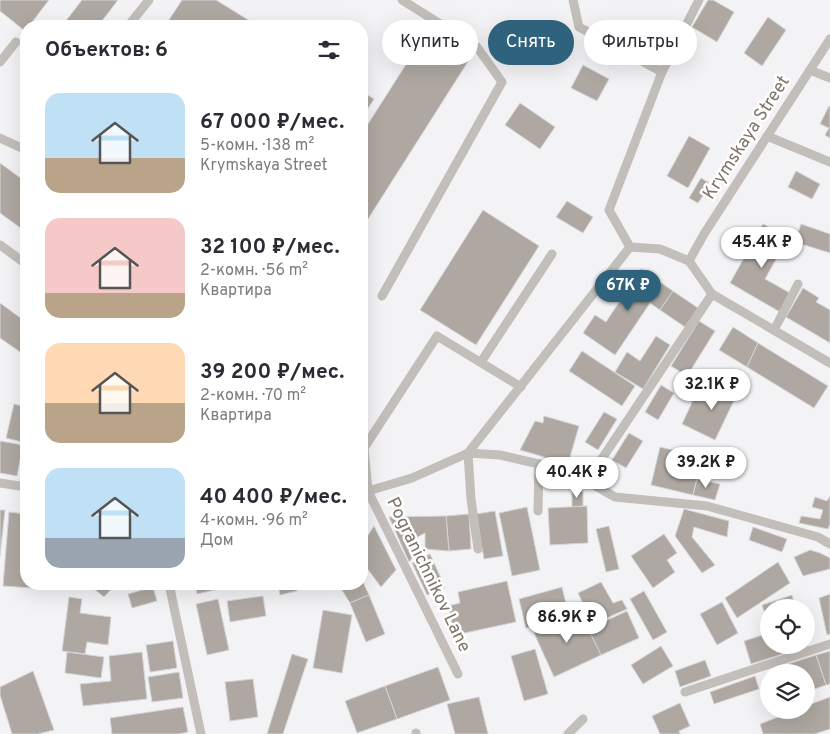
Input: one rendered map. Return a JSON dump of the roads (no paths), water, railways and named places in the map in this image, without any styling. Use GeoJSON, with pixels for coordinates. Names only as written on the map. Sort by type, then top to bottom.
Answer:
{"type":"FeatureCollection","features":[{"type":"Feature","properties":{"kind":"street"},"geometry":{"type":"LineString","coordinates":[[133,20],[149,0]]}},
{"type":"Feature","properties":{"kind":"street"},"geometry":{"type":"LineString","coordinates":[[382,296],[502,82],[477,47],[402,0]]}},
{"type":"Feature","properties":{"kind":"street"},"geometry":{"type":"LineString","coordinates":[[573,0],[579,27],[662,72]]}},
{"type":"Feature","properties":{"kind":"street"},"geometry":{"type":"LineString","coordinates":[[630,247],[609,210],[662,72],[699,0]]}},
{"type":"Feature","properties":{"kind":"street","name":"Krymskaya Street"},"geometry":{"type":"LineString","coordinates":[[689,261],[704,234],[830,39]]}},
{"type":"Feature","properties":{"kind":"street"},"geometry":{"type":"LineString","coordinates":[[0,62],[16,42]]}},
{"type":"Feature","properties":{"kind":"street"},"geometry":{"type":"LineString","coordinates":[[810,70],[830,78]]}},
{"type":"Feature","properties":{"kind":"street"},"geometry":{"type":"LineString","coordinates":[[767,136],[830,162]]}},
{"type":"Feature","properties":{"kind":"street"},"geometry":{"type":"LineString","coordinates":[[0,138],[20,147]]}},
{"type":"Feature","properties":{"kind":"street"},"geometry":{"type":"LineString","coordinates":[[0,245],[20,260]]}},
{"type":"Feature","properties":{"kind":"street"},"geometry":{"type":"LineString","coordinates":[[630,247],[660,249],[689,261],[712,294],[830,363]]}},
{"type":"Feature","properties":{"kind":"street"},"geometry":{"type":"LineString","coordinates":[[368,490],[412,478],[468,453],[630,247]]}},
{"type":"Feature","properties":{"kind":"street"},"geometry":{"type":"LineString","coordinates":[[480,362],[552,254]]}},
{"type":"Feature","properties":{"kind":"street"},"geometry":{"type":"LineString","coordinates":[[774,330],[798,284]]}},
{"type":"Feature","properties":{"kind":"street"},"geometry":{"type":"LineString","coordinates":[[587,481],[712,294]]}},
{"type":"Feature","properties":{"kind":"street"},"geometry":{"type":"LineString","coordinates":[[368,437],[437,336],[521,387]]}},
{"type":"Feature","properties":{"kind":"street"},"geometry":{"type":"LineString","coordinates":[[468,453],[500,455],[539,464],[587,481],[615,496],[707,506],[818,537],[830,544]]}},
{"type":"Feature","properties":{"kind":"street"},"geometry":{"type":"LineString","coordinates":[[468,453],[471,499],[478,549]]}},
{"type":"Feature","properties":{"kind":"street"},"geometry":{"type":"LineString","coordinates":[[538,511],[539,464]]}},
{"type":"Feature","properties":{"kind":"street"},"geometry":{"type":"LineString","coordinates":[[0,483],[20,486]]}},
{"type":"Feature","properties":{"kind":"street","name":"Pogranichnikov Lane"},"geometry":{"type":"LineString","coordinates":[[368,497],[458,674]]}},
{"type":"Feature","properties":{"kind":"street"},"geometry":{"type":"LineString","coordinates":[[170,590],[201,734]]}},
{"type":"Feature","properties":{"kind":"street"},"geometry":{"type":"LineString","coordinates":[[685,692],[830,644]]}},
{"type":"Feature","properties":{"kind":"street"},"geometry":{"type":"LineString","coordinates":[[568,734],[583,720]]}}]}
